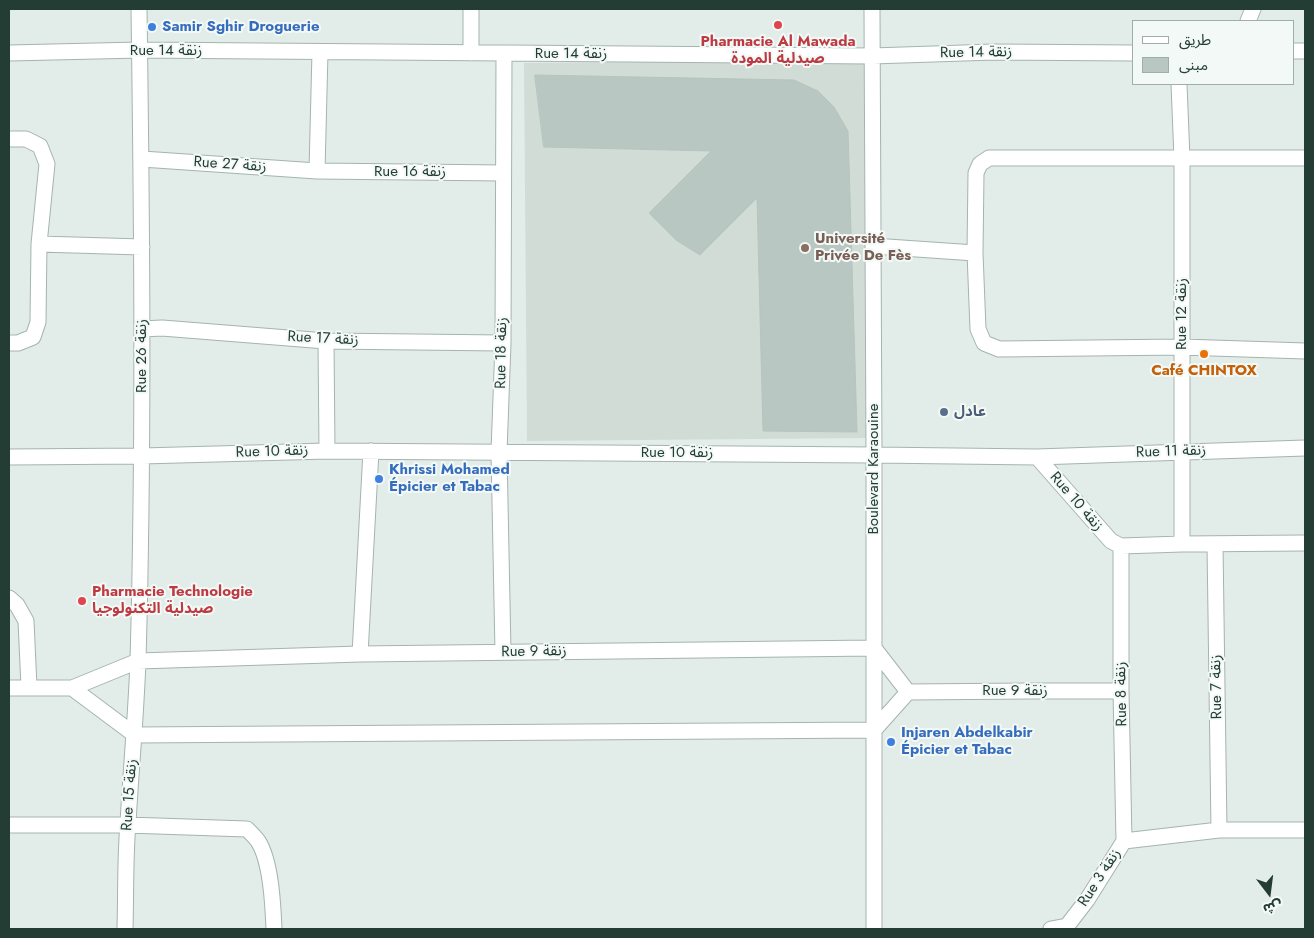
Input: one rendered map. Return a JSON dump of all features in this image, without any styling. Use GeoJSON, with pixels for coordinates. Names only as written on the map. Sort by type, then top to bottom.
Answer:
{"type":"FeatureCollection","features":[{"type":"Feature","properties":{"kind":"street"},"geometry":{"type":"LineString","coordinates":[[139,9],[140,50]]}},
{"type":"Feature","properties":{"kind":"street"},"geometry":{"type":"LineString","coordinates":[[471,53],[472,9]]}},
{"type":"Feature","properties":{"kind":"street","name":"Boulevard Karaouine"},"geometry":{"type":"LineString","coordinates":[[872,9],[874,929]]}},
{"type":"Feature","properties":{"kind":"street","name":"Rue 14 زنقة"},"geometry":{"type":"LineString","coordinates":[[9,53],[140,50],[872,56],[994,52],[1132,53]]}},
{"type":"Feature","properties":{"kind":"street","name":"Rue 26 زنقة"},"geometry":{"type":"LineString","coordinates":[[138,661],[142,456],[140,50]]}},
{"type":"Feature","properties":{"kind":"street"},"geometry":{"type":"LineString","coordinates":[[318,171],[320,52]]}},
{"type":"Feature","properties":{"kind":"street","name":"Rue 18 زنقة"},"geometry":{"type":"LineString","coordinates":[[503,652],[499,452],[503,343],[504,54]]}},
{"type":"Feature","properties":{"kind":"street","name":"Rue 12 زنقة"},"geometry":{"type":"LineString","coordinates":[[1179,85],[1182,159],[1182,544]]}},
{"type":"Feature","properties":{"kind":"street"},"geometry":{"type":"LineString","coordinates":[[9,139],[26,139],[40,146],[47,164],[39,244],[38,322],[33,337],[18,344],[9,343]]}},
{"type":"Feature","properties":{"kind":"street"},"geometry":{"type":"LineString","coordinates":[[1305,158],[989,158],[980,164],[976,173],[975,254],[978,329],[984,343],[999,349],[1182,347],[1305,351]]}},
{"type":"Feature","properties":{"kind":"street","name":"Rue 27 زنقة"},"geometry":{"type":"LineString","coordinates":[[142,159],[318,171]]}},
{"type":"Feature","properties":{"kind":"street","name":"Rue 16 زنقة"},"geometry":{"type":"LineString","coordinates":[[318,171],[504,172]]}},
{"type":"Feature","properties":{"kind":"street"},"geometry":{"type":"LineString","coordinates":[[39,244],[142,247]]}},
{"type":"Feature","properties":{"kind":"street"},"geometry":{"type":"LineString","coordinates":[[873,246],[975,254]]}},
{"type":"Feature","properties":{"kind":"street","name":"Rue 17 زنقة"},"geometry":{"type":"LineString","coordinates":[[142,329],[162,328],[326,341],[503,343]]}},
{"type":"Feature","properties":{"kind":"street"},"geometry":{"type":"LineString","coordinates":[[326,341],[327,451]]}},
{"type":"Feature","properties":{"kind":"street","name":"Rue 11 زنقة"},"geometry":{"type":"LineString","coordinates":[[1037,457],[1305,448]]}},
{"type":"Feature","properties":{"kind":"street"},"geometry":{"type":"LineString","coordinates":[[360,654],[371,451]]}},
{"type":"Feature","properties":{"kind":"street","name":"Rue 10 زنقة"},"geometry":{"type":"LineString","coordinates":[[9,456],[142,456],[371,451],[874,454],[1037,457],[1111,541],[1121,546]]}},
{"type":"Feature","properties":{"kind":"street"},"geometry":{"type":"LineString","coordinates":[[1121,546],[1305,543]]}},
{"type":"Feature","properties":{"kind":"street","name":"Rue 7 زنقة"},"geometry":{"type":"LineString","coordinates":[[1215,544],[1219,830]]}},
{"type":"Feature","properties":{"kind":"street","name":"Rue 8 زنقة"},"geometry":{"type":"LineString","coordinates":[[1121,546],[1124,841]]}},
{"type":"Feature","properties":{"kind":"street"},"geometry":{"type":"LineString","coordinates":[[9,598],[17,605],[26,620],[30,687]]}},
{"type":"Feature","properties":{"kind":"street"},"geometry":{"type":"LineString","coordinates":[[72,688],[135,735],[874,730],[908,692],[874,648]]}},
{"type":"Feature","properties":{"kind":"street","name":"Rue 9 زنقة"},"geometry":{"type":"LineString","coordinates":[[138,661],[360,654],[874,648]]}},
{"type":"Feature","properties":{"kind":"street"},"geometry":{"type":"LineString","coordinates":[[9,688],[72,688],[138,661]]}},
{"type":"Feature","properties":{"kind":"street","name":"Rue 15 زنقة"},"geometry":{"type":"LineString","coordinates":[[125,929],[127,825],[135,735],[138,661]]}},
{"type":"Feature","properties":{"kind":"street","name":"Rue 9 زنقة"},"geometry":{"type":"LineString","coordinates":[[908,692],[1121,692]]}},
{"type":"Feature","properties":{"kind":"street"},"geometry":{"type":"LineString","coordinates":[[9,825],[127,825],[247,829],[259,842],[264,858],[272,892],[274,929]]}},
{"type":"Feature","properties":{"kind":"street"},"geometry":{"type":"LineString","coordinates":[[1124,841],[1219,830],[1305,830]]}},
{"type":"Feature","properties":{"kind":"street","name":"Rue 3 زنقة"},"geometry":{"type":"LineString","coordinates":[[1051,929],[1067,928],[1124,841]]}},
{"type":"Feature","properties":{"kind":"shaded area"},"geometry":{"type":"Polygon","coordinates":[[[864,60],[866,438],[527,441],[524,63],[864,60]]]}},
{"type":"Feature","properties":{"kind":"building","name":"Université Privée De Fès"},"geometry":{"type":"Polygon","coordinates":[[[535,75],[794,80],[818,91],[834,107],[848,131],[857,432],[763,431],[757,198],[700,255],[676,240],[649,213],[711,151],[544,147],[535,75]]]}},
{"type":"Feature","properties":{"kind":"place","name":"Pharmacie Al Mawada صيدلية المودة"},"geometry":{"type":"Point","coordinates":[778,25]}},
{"type":"Feature","properties":{"kind":"place","name":"Samir Sghir Droguerie"},"geometry":{"type":"Point","coordinates":[152,27]}},
{"type":"Feature","properties":{"kind":"place","name":"Université Privée De Fès"},"geometry":{"type":"Point","coordinates":[805,248]}},
{"type":"Feature","properties":{"kind":"place","name":"Café CHINTOX"},"geometry":{"type":"Point","coordinates":[1204,354]}},
{"type":"Feature","properties":{"kind":"place","name":"عادل"},"geometry":{"type":"Point","coordinates":[944,412]}},
{"type":"Feature","properties":{"kind":"place","name":"Khrissi Mohamed Épicier et Tabac"},"geometry":{"type":"Point","coordinates":[379,479]}},
{"type":"Feature","properties":{"kind":"place","name":"Pharmacie Technologie صيدلية التكنولوجيا"},"geometry":{"type":"Point","coordinates":[82,601]}},
{"type":"Feature","properties":{"kind":"place","name":"Injaren Abdelkabir Épicier et Tabac"},"geometry":{"type":"Point","coordinates":[891,742]}}]}
